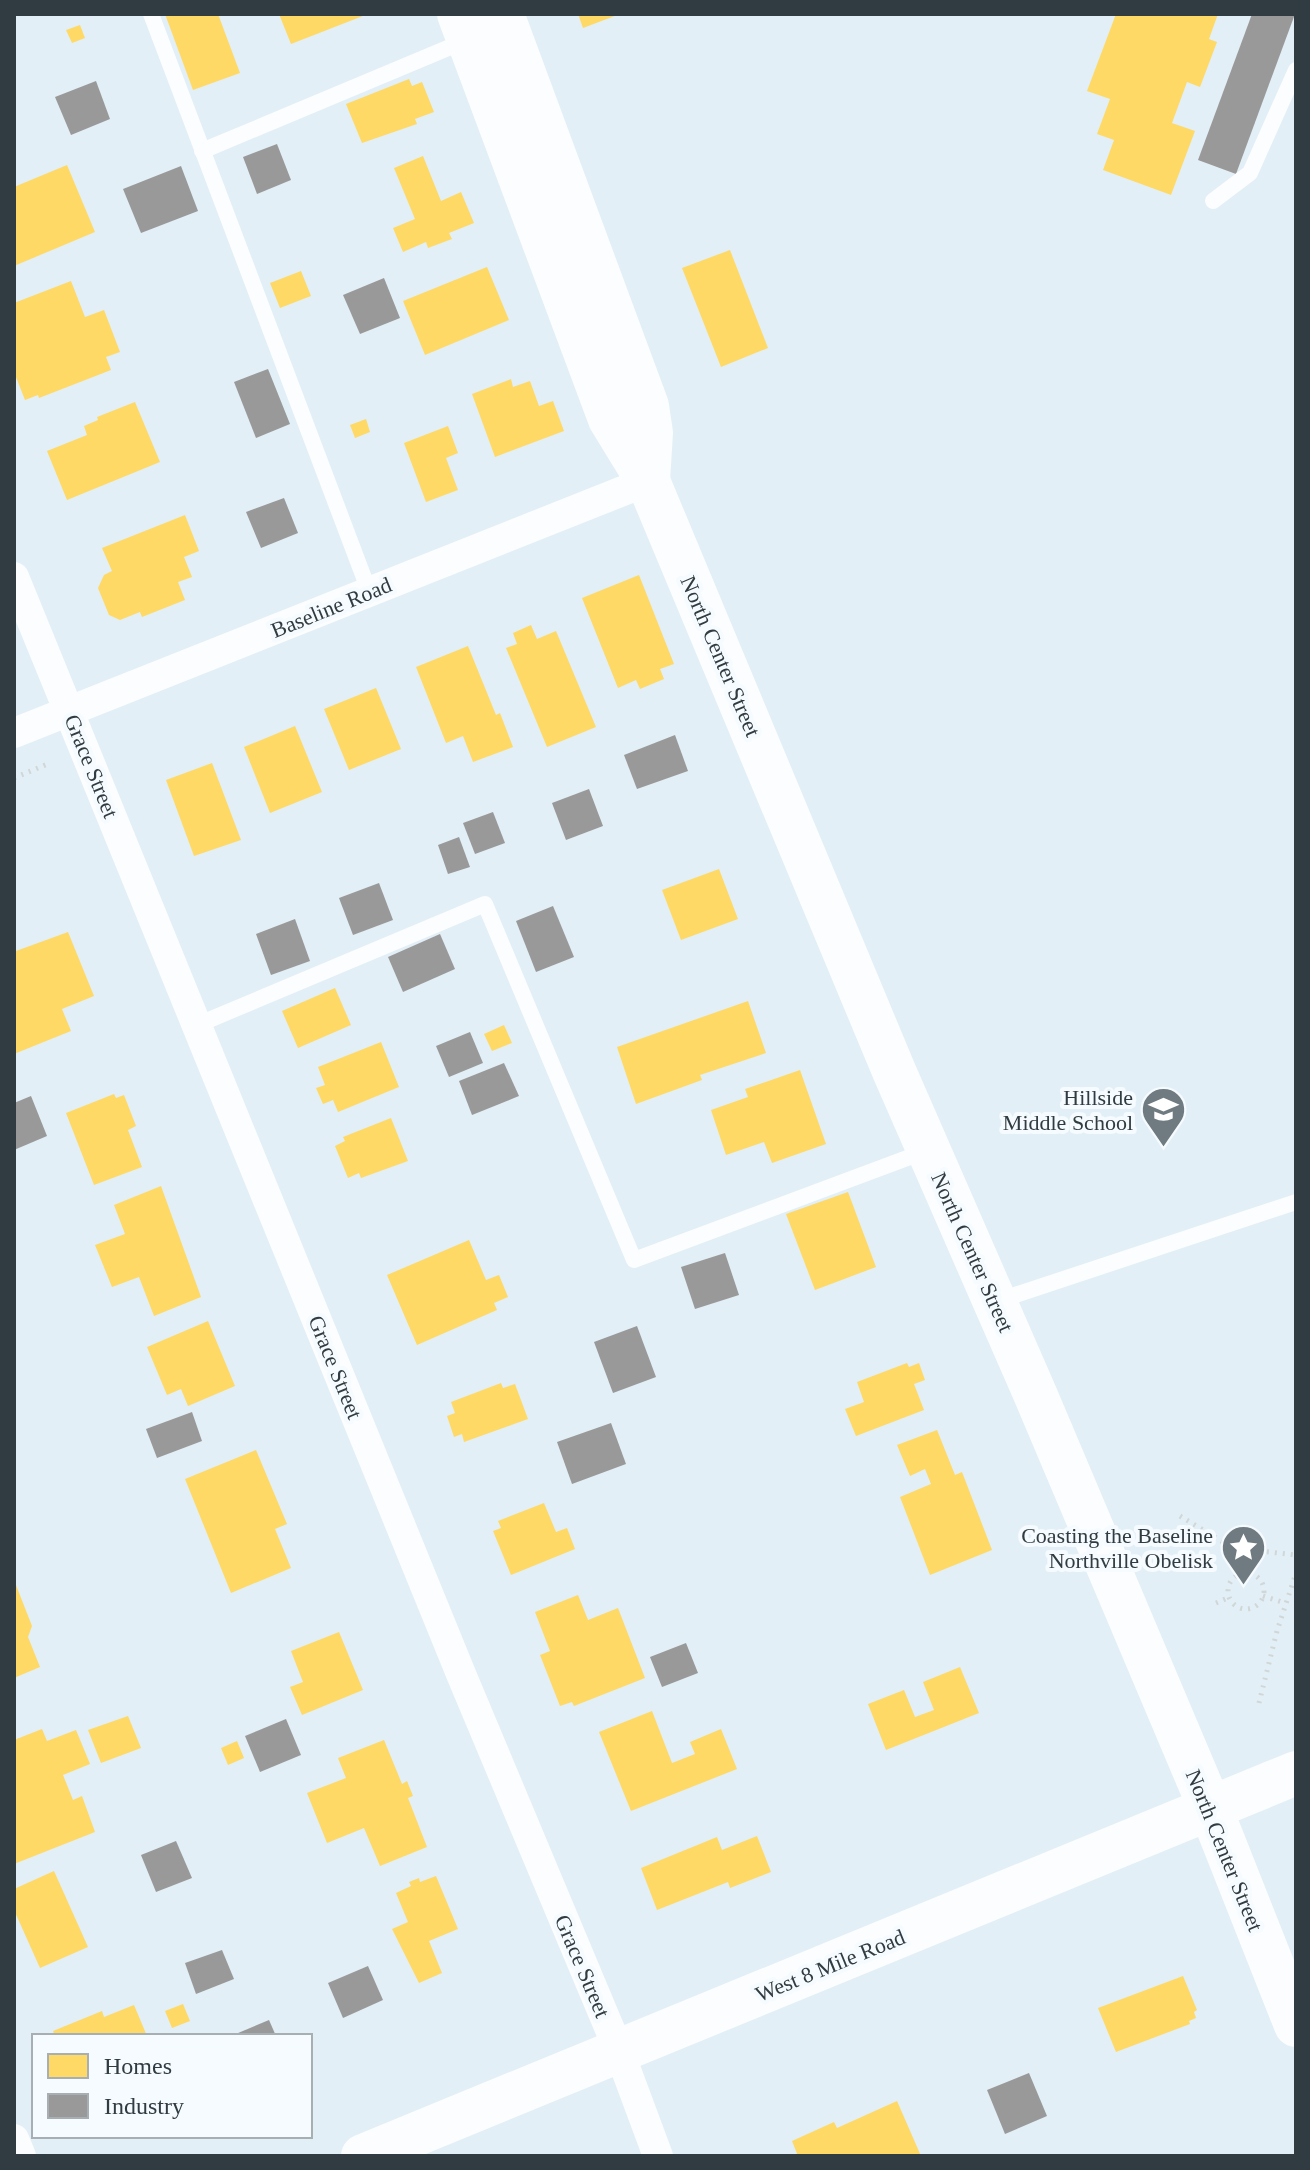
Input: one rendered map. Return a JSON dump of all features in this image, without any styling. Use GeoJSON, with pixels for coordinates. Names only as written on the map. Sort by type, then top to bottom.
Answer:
{"type":"FeatureCollection","features":[{"type":"Feature","properties":{"kind":"main road","name":"North Center Street"},"geometry":{"type":"LineString","coordinates":[[477,23],[610,419],[648,481],[928,1150],[1275,1957],[1296,2025]]}},
{"type":"Feature","properties":{"kind":"main road","name":"West 8 Mile Road"},"geometry":{"type":"LineString","coordinates":[[363,2156],[1296,1773]]}},
{"type":"Feature","properties":{"kind":"street","name":"Baseline Road"},"geometry":{"type":"LineString","coordinates":[[14,733],[648,481]]}},
{"type":"Feature","properties":{"kind":"street","name":"Grace Street"},"geometry":{"type":"LineString","coordinates":[[14,577],[461,1674],[619,2051],[658,2156]]}},
{"type":"Feature","properties":{"kind":"street"},"geometry":{"type":"LineString","coordinates":[[14,2139],[21,2156]]}},
{"type":"Feature","properties":{"kind":"lane"},"geometry":{"type":"LineString","coordinates":[[151,14],[369,591]]}},
{"type":"Feature","properties":{"kind":"lane"},"geometry":{"type":"LineString","coordinates":[[202,151],[477,23]]}},
{"type":"Feature","properties":{"kind":"lane"},"geometry":{"type":"LineString","coordinates":[[1213,201],[1250,173],[1296,70]]}},
{"type":"Feature","properties":{"kind":"lane"},"geometry":{"type":"LineString","coordinates":[[197,1025],[485,904],[634,1260],[928,1150]]}},
{"type":"Feature","properties":{"kind":"lane"},"geometry":{"type":"LineString","coordinates":[[995,1302],[1296,1202]]}},
{"type":"Feature","properties":{"kind":"path"},"geometry":{"type":"LineString","coordinates":[[14,778],[50,763]]}},
{"type":"Feature","properties":{"kind":"path"},"geometry":{"type":"LineString","coordinates":[[1180,1516],[1233,1548],[1296,1555]]}},
{"type":"Feature","properties":{"kind":"path"},"geometry":{"type":"LineString","coordinates":[[1249,1573],[1252,1551]]}},
{"type":"Feature","properties":{"kind":"path"},"geometry":{"type":"LineString","coordinates":[[1249,1573],[1262,1582],[1263,1596],[1257,1604],[1246,1608],[1235,1605],[1228,1588],[1233,1578],[1249,1573]]}},
{"type":"Feature","properties":{"kind":"path"},"geometry":{"type":"LineString","coordinates":[[1259,1703],[1296,1573]]}},
{"type":"Feature","properties":{"kind":"path"},"geometry":{"type":"LineString","coordinates":[[1263,1596],[1285,1603]]}},
{"type":"Feature","properties":{"kind":"path"},"geometry":{"type":"LineString","coordinates":[[1216,1603],[1230,1597]]}},
{"type":"Feature","properties":{"kind":"building: Homes"},"geometry":{"type":"Polygon","coordinates":[[[165,14],[218,14],[240,73],[193,90],[165,14]]]}},
{"type":"Feature","properties":{"kind":"building: Homes"},"geometry":{"type":"Polygon","coordinates":[[[279,14],[368,14],[291,44],[279,14]]]}},
{"type":"Feature","properties":{"kind":"building: Homes"},"geometry":{"type":"Polygon","coordinates":[[[578,14],[620,14],[583,28],[578,14]]]}},
{"type":"Feature","properties":{"kind":"building: Homes"},"geometry":{"type":"Polygon","coordinates":[[[1116,14],[1218,14],[1209,39],[1217,42],[1200,87],[1187,82],[1172,123],[1195,131],[1171,195],[1103,170],[1114,140],[1097,134],[1110,99],[1087,91],[1116,14]]]}},
{"type":"Feature","properties":{"kind":"building: Homes"},"geometry":{"type":"Polygon","coordinates":[[[80,25],[85,38],[72,43],[66,30],[80,25]]]}},
{"type":"Feature","properties":{"kind":"building: Homes"},"geometry":{"type":"Polygon","coordinates":[[[409,79],[412,86],[422,82],[434,112],[415,119],[417,124],[362,143],[346,104],[409,79]]]}},
{"type":"Feature","properties":{"kind":"building: Homes"},"geometry":{"type":"Polygon","coordinates":[[[423,156],[441,201],[461,192],[474,223],[449,233],[452,239],[428,248],[426,242],[403,252],[393,228],[415,219],[394,168],[423,156]]]}},
{"type":"Feature","properties":{"kind":"building: Homes"},"geometry":{"type":"Polygon","coordinates":[[[67,165],[95,232],[14,266],[14,187],[67,165]]]}},
{"type":"Feature","properties":{"kind":"building: Homes"},"geometry":{"type":"Polygon","coordinates":[[[730,250],[768,348],[721,367],[682,268],[730,250]]]}},
{"type":"Feature","properties":{"kind":"building: Homes"},"geometry":{"type":"Polygon","coordinates":[[[487,267],[509,320],[425,355],[403,301],[487,267]]]}},
{"type":"Feature","properties":{"kind":"building: Homes"},"geometry":{"type":"Polygon","coordinates":[[[301,271],[311,296],[280,308],[270,283],[301,271]]]}},
{"type":"Feature","properties":{"kind":"building: Homes"},"geometry":{"type":"Polygon","coordinates":[[[71,281],[85,317],[104,310],[120,352],[106,357],[111,370],[39,398],[38,395],[25,400],[14,372],[14,303],[71,281]]]}},
{"type":"Feature","properties":{"kind":"building: Homes"},"geometry":{"type":"Polygon","coordinates":[[[511,379],[513,387],[530,381],[539,406],[553,401],[564,431],[495,457],[472,394],[511,379]]]}},
{"type":"Feature","properties":{"kind":"building: Homes"},"geometry":{"type":"Polygon","coordinates":[[[135,402],[160,462],[67,500],[47,451],[87,435],[84,426],[98,420],[97,417],[135,402]]]}},
{"type":"Feature","properties":{"kind":"building: Homes"},"geometry":{"type":"Polygon","coordinates":[[[366,419],[370,432],[355,438],[350,425],[366,419]]]}},
{"type":"Feature","properties":{"kind":"building: Homes"},"geometry":{"type":"Polygon","coordinates":[[[448,426],[458,453],[446,458],[458,490],[426,502],[404,443],[448,426]]]}},
{"type":"Feature","properties":{"kind":"building: Homes"},"geometry":{"type":"Polygon","coordinates":[[[185,515],[199,551],[184,557],[192,577],[178,582],[185,600],[142,617],[140,612],[120,620],[109,615],[98,588],[104,575],[112,571],[102,548],[185,515]]]}},
{"type":"Feature","properties":{"kind":"building: Homes"},"geometry":{"type":"Polygon","coordinates":[[[639,575],[674,664],[660,669],[664,679],[640,689],[636,680],[618,688],[582,598],[639,575]]]}},
{"type":"Feature","properties":{"kind":"building: Homes"},"geometry":{"type":"Polygon","coordinates":[[[531,625],[537,639],[556,631],[596,727],[547,747],[506,648],[517,644],[513,633],[531,625]]]}},
{"type":"Feature","properties":{"kind":"building: Homes"},"geometry":{"type":"Polygon","coordinates":[[[468,646],[496,715],[500,713],[513,747],[473,762],[463,736],[446,743],[416,667],[468,646]]]}},
{"type":"Feature","properties":{"kind":"building: Homes"},"geometry":{"type":"Polygon","coordinates":[[[376,688],[401,749],[349,770],[324,709],[376,688]]]}},
{"type":"Feature","properties":{"kind":"building: Homes"},"geometry":{"type":"Polygon","coordinates":[[[295,726],[322,792],[270,813],[244,747],[295,726]]]}},
{"type":"Feature","properties":{"kind":"building: Homes"},"geometry":{"type":"Polygon","coordinates":[[[212,763],[241,840],[194,856],[166,780],[212,763]]]}},
{"type":"Feature","properties":{"kind":"building: Homes"},"geometry":{"type":"Polygon","coordinates":[[[719,869],[738,919],[681,940],[662,890],[719,869]]]}},
{"type":"Feature","properties":{"kind":"building: Homes"},"geometry":{"type":"Polygon","coordinates":[[[68,932],[94,996],[62,1009],[71,1031],[14,1054],[14,946],[16,951],[68,932]]]}},
{"type":"Feature","properties":{"kind":"building: Homes"},"geometry":{"type":"Polygon","coordinates":[[[335,988],[351,1025],[298,1048],[282,1011],[335,988]]]}},
{"type":"Feature","properties":{"kind":"building: Homes"},"geometry":{"type":"Polygon","coordinates":[[[748,1001],[766,1053],[700,1075],[702,1080],[636,1104],[617,1047],[748,1001]]]}},
{"type":"Feature","properties":{"kind":"building: Homes"},"geometry":{"type":"Polygon","coordinates":[[[504,1025],[512,1043],[492,1051],[484,1034],[504,1025]]]}},
{"type":"Feature","properties":{"kind":"building: Homes"},"geometry":{"type":"Polygon","coordinates":[[[381,1042],[399,1087],[338,1112],[333,1100],[323,1104],[316,1088],[325,1085],[318,1067],[381,1042]]]}},
{"type":"Feature","properties":{"kind":"building: Homes"},"geometry":{"type":"Polygon","coordinates":[[[800,1070],[826,1144],[772,1163],[764,1142],[726,1155],[711,1110],[748,1097],[745,1089],[800,1070]]]}},
{"type":"Feature","properties":{"kind":"building: Homes"},"geometry":{"type":"Polygon","coordinates":[[[114,1094],[116,1098],[124,1095],[136,1126],[128,1130],[142,1167],[94,1185],[66,1113],[114,1094]]]}},
{"type":"Feature","properties":{"kind":"building: Homes"},"geometry":{"type":"Polygon","coordinates":[[[391,1118],[408,1161],[361,1178],[359,1173],[348,1178],[335,1146],[345,1141],[343,1137],[391,1118]]]}},
{"type":"Feature","properties":{"kind":"building: Homes"},"geometry":{"type":"Polygon","coordinates":[[[161,1186],[201,1297],[154,1316],[139,1277],[112,1287],[95,1245],[125,1234],[114,1205],[161,1186]]]}},
{"type":"Feature","properties":{"kind":"building: Homes"},"geometry":{"type":"Polygon","coordinates":[[[848,1192],[876,1267],[815,1290],[786,1214],[848,1192]]]}},
{"type":"Feature","properties":{"kind":"building: Homes"},"geometry":{"type":"Polygon","coordinates":[[[469,1240],[486,1280],[499,1275],[508,1297],[494,1303],[497,1310],[417,1345],[387,1275],[469,1240]]]}},
{"type":"Feature","properties":{"kind":"building: Homes"},"geometry":{"type":"Polygon","coordinates":[[[208,1321],[235,1386],[188,1406],[181,1389],[167,1395],[147,1347],[208,1321]]]}},
{"type":"Feature","properties":{"kind":"building: Homes"},"geometry":{"type":"Polygon","coordinates":[[[907,1363],[909,1367],[919,1363],[925,1380],[914,1384],[924,1410],[856,1436],[845,1409],[864,1402],[857,1382],[907,1363]]]}},
{"type":"Feature","properties":{"kind":"building: Homes"},"geometry":{"type":"Polygon","coordinates":[[[501,1383],[503,1388],[515,1384],[528,1419],[464,1442],[462,1434],[454,1437],[447,1416],[455,1413],[451,1402],[501,1383]]]}},
{"type":"Feature","properties":{"kind":"building: Homes"},"geometry":{"type":"Polygon","coordinates":[[[937,1430],[955,1475],[962,1472],[992,1550],[930,1575],[900,1497],[931,1484],[925,1469],[910,1476],[897,1445],[937,1430]]]}},
{"type":"Feature","properties":{"kind":"building: Homes"},"geometry":{"type":"Polygon","coordinates":[[[256,1450],[287,1524],[275,1529],[291,1568],[231,1593],[185,1479],[256,1450]]]}},
{"type":"Feature","properties":{"kind":"building: Homes"},"geometry":{"type":"Polygon","coordinates":[[[544,1503],[556,1532],[567,1528],[575,1549],[511,1575],[493,1531],[501,1528],[498,1521],[544,1503]]]}},
{"type":"Feature","properties":{"kind":"building: Homes"},"geometry":{"type":"Polygon","coordinates":[[[14,1580],[32,1626],[28,1637],[40,1667],[14,1678],[14,1580]]]}},
{"type":"Feature","properties":{"kind":"building: Homes"},"geometry":{"type":"Polygon","coordinates":[[[578,1595],[588,1620],[618,1608],[645,1678],[574,1706],[572,1702],[560,1706],[540,1655],[550,1651],[535,1612],[578,1595]]]}},
{"type":"Feature","properties":{"kind":"building: Homes"},"geometry":{"type":"Polygon","coordinates":[[[339,1632],[363,1690],[302,1715],[290,1687],[303,1682],[291,1651],[339,1632]]]}},
{"type":"Feature","properties":{"kind":"building: Homes"},"geometry":{"type":"Polygon","coordinates":[[[960,1667],[979,1713],[886,1750],[868,1704],[904,1690],[915,1717],[934,1710],[923,1682],[960,1667]]]}},
{"type":"Feature","properties":{"kind":"building: Homes"},"geometry":{"type":"Polygon","coordinates":[[[652,1711],[672,1763],[695,1754],[690,1742],[721,1729],[737,1769],[631,1811],[599,1732],[652,1711]]]}},
{"type":"Feature","properties":{"kind":"building: Homes"},"geometry":{"type":"Polygon","coordinates":[[[128,1716],[141,1748],[101,1763],[88,1730],[128,1716]]]}},
{"type":"Feature","properties":{"kind":"building: Homes"},"geometry":{"type":"Polygon","coordinates":[[[42,1729],[47,1741],[76,1730],[90,1764],[63,1775],[73,1800],[82,1796],[95,1832],[14,1864],[14,1740],[42,1729]]]}},
{"type":"Feature","properties":{"kind":"building: Homes"},"geometry":{"type":"Polygon","coordinates":[[[384,1740],[402,1784],[407,1781],[413,1796],[408,1798],[427,1847],[380,1866],[364,1828],[327,1843],[307,1793],[346,1778],[338,1758],[384,1740]]]}},
{"type":"Feature","properties":{"kind":"building: Homes"},"geometry":{"type":"Polygon","coordinates":[[[237,1741],[244,1758],[228,1765],[221,1748],[237,1741]]]}},
{"type":"Feature","properties":{"kind":"building: Homes"},"geometry":{"type":"Polygon","coordinates":[[[757,1836],[771,1872],[730,1888],[728,1882],[657,1910],[641,1868],[717,1837],[722,1850],[757,1836]]]}},
{"type":"Feature","properties":{"kind":"building: Homes"},"geometry":{"type":"Polygon","coordinates":[[[54,1871],[88,1947],[40,1968],[14,1910],[14,1889],[54,1871]]]}},
{"type":"Feature","properties":{"kind":"building: Homes"},"geometry":{"type":"Polygon","coordinates":[[[436,1876],[458,1929],[429,1941],[442,1973],[419,1983],[392,1929],[408,1922],[396,1893],[411,1886],[409,1882],[436,1876]]]}},
{"type":"Feature","properties":{"kind":"building: Homes"},"geometry":{"type":"Polygon","coordinates":[[[1183,1976],[1197,2010],[1194,2012],[1196,2018],[1189,2021],[1190,2024],[1116,2052],[1098,2008],[1183,1976]]]}},
{"type":"Feature","properties":{"kind":"building: Homes"},"geometry":{"type":"Polygon","coordinates":[[[183,2004],[190,2021],[172,2028],[165,2011],[183,2004]]]}},
{"type":"Feature","properties":{"kind":"building: Homes"},"geometry":{"type":"Polygon","coordinates":[[[134,2005],[146,2034],[54,2034],[53,2031],[102,2011],[104,2017],[134,2005]]]}},
{"type":"Feature","properties":{"kind":"building: Homes"},"geometry":{"type":"Polygon","coordinates":[[[897,2101],[921,2156],[798,2156],[792,2141],[834,2122],[837,2128],[897,2101]]]}},
{"type":"Feature","properties":{"kind":"building: Industry"},"geometry":{"type":"Polygon","coordinates":[[[1252,14],[1295,14],[1236,174],[1198,160],[1252,14]]]}},
{"type":"Feature","properties":{"kind":"building: Industry"},"geometry":{"type":"Polygon","coordinates":[[[96,81],[110,119],[71,135],[55,97],[96,81]]]}},
{"type":"Feature","properties":{"kind":"building: Industry"},"geometry":{"type":"Polygon","coordinates":[[[277,144],[291,180],[257,194],[243,157],[277,144]]]}},
{"type":"Feature","properties":{"kind":"building: Industry"},"geometry":{"type":"Polygon","coordinates":[[[181,166],[198,211],[141,233],[123,189],[181,166]]]}},
{"type":"Feature","properties":{"kind":"building: Industry"},"geometry":{"type":"Polygon","coordinates":[[[384,278],[400,318],[360,334],[343,295],[384,278]]]}},
{"type":"Feature","properties":{"kind":"building: Industry"},"geometry":{"type":"Polygon","coordinates":[[[268,369],[290,424],[256,438],[234,382],[268,369]]]}},
{"type":"Feature","properties":{"kind":"building: Industry"},"geometry":{"type":"Polygon","coordinates":[[[284,498],[298,533],[261,548],[246,512],[284,498]]]}},
{"type":"Feature","properties":{"kind":"building: Industry"},"geometry":{"type":"Polygon","coordinates":[[[675,735],[688,771],[637,789],[624,755],[675,735]]]}},
{"type":"Feature","properties":{"kind":"building: Industry"},"geometry":{"type":"Polygon","coordinates":[[[589,789],[603,826],[566,840],[552,803],[589,789]]]}},
{"type":"Feature","properties":{"kind":"building: Industry"},"geometry":{"type":"Polygon","coordinates":[[[493,812],[505,843],[475,854],[463,823],[493,812]]]}},
{"type":"Feature","properties":{"kind":"building: Industry"},"geometry":{"type":"Polygon","coordinates":[[[459,837],[470,867],[448,874],[438,845],[459,837]]]}},
{"type":"Feature","properties":{"kind":"building: Industry"},"geometry":{"type":"Polygon","coordinates":[[[379,883],[393,920],[353,935],[339,898],[379,883]]]}},
{"type":"Feature","properties":{"kind":"building: Industry"},"geometry":{"type":"Polygon","coordinates":[[[553,906],[574,957],[536,972],[516,921],[553,906]]]}},
{"type":"Feature","properties":{"kind":"building: Industry"},"geometry":{"type":"Polygon","coordinates":[[[295,919],[310,961],[271,975],[256,934],[295,919]]]}},
{"type":"Feature","properties":{"kind":"building: Industry"},"geometry":{"type":"Polygon","coordinates":[[[440,934],[455,969],[403,992],[388,957],[440,934]]]}},
{"type":"Feature","properties":{"kind":"building: Industry"},"geometry":{"type":"Polygon","coordinates":[[[470,1032],[483,1063],[449,1077],[436,1046],[470,1032]]]}},
{"type":"Feature","properties":{"kind":"building: Industry"},"geometry":{"type":"Polygon","coordinates":[[[504,1063],[519,1096],[472,1115],[459,1081],[504,1063]]]}},
{"type":"Feature","properties":{"kind":"building: Industry"},"geometry":{"type":"Polygon","coordinates":[[[31,1096],[47,1136],[14,1150],[14,1103],[31,1096]]]}},
{"type":"Feature","properties":{"kind":"building: Industry"},"geometry":{"type":"Polygon","coordinates":[[[725,1253],[739,1295],[695,1309],[681,1267],[725,1253]]]}},
{"type":"Feature","properties":{"kind":"building: Industry"},"geometry":{"type":"Polygon","coordinates":[[[637,1326],[656,1377],[613,1393],[594,1342],[637,1326]]]}},
{"type":"Feature","properties":{"kind":"building: Industry"},"geometry":{"type":"Polygon","coordinates":[[[192,1412],[202,1441],[157,1458],[146,1429],[192,1412]]]}},
{"type":"Feature","properties":{"kind":"building: Industry"},"geometry":{"type":"Polygon","coordinates":[[[611,1423],[626,1464],[572,1484],[557,1442],[611,1423]]]}},
{"type":"Feature","properties":{"kind":"building: Industry"},"geometry":{"type":"Polygon","coordinates":[[[686,1643],[698,1673],[662,1687],[650,1657],[686,1643]]]}},
{"type":"Feature","properties":{"kind":"building: Industry"},"geometry":{"type":"Polygon","coordinates":[[[286,1719],[301,1755],[260,1772],[245,1736],[286,1719]]]}},
{"type":"Feature","properties":{"kind":"building: Industry"},"geometry":{"type":"Polygon","coordinates":[[[176,1841],[192,1878],[156,1892],[141,1855],[176,1841]]]}},
{"type":"Feature","properties":{"kind":"building: Industry"},"geometry":{"type":"Polygon","coordinates":[[[222,1950],[234,1979],[196,1994],[185,1963],[222,1950]]]}},
{"type":"Feature","properties":{"kind":"building: Industry"},"geometry":{"type":"Polygon","coordinates":[[[368,1966],[383,2000],[343,2018],[328,1983],[368,1966]]]}},
{"type":"Feature","properties":{"kind":"building: Industry"},"geometry":{"type":"Polygon","coordinates":[[[269,2020],[275,2034],[236,2034],[269,2020]]]}},
{"type":"Feature","properties":{"kind":"building: Industry"},"geometry":{"type":"Polygon","coordinates":[[[1029,2073],[1047,2116],[1005,2134],[987,2090],[1029,2073]]]}},
{"type":"Feature","properties":{"kind":"place","name":"Hillside Middle School"},"geometry":{"type":"Point","coordinates":[1164,1149]}},
{"type":"Feature","properties":{"kind":"place","name":"Coasting the Baseline Northville Obelisk"},"geometry":{"type":"Point","coordinates":[1244,1587]}}]}
